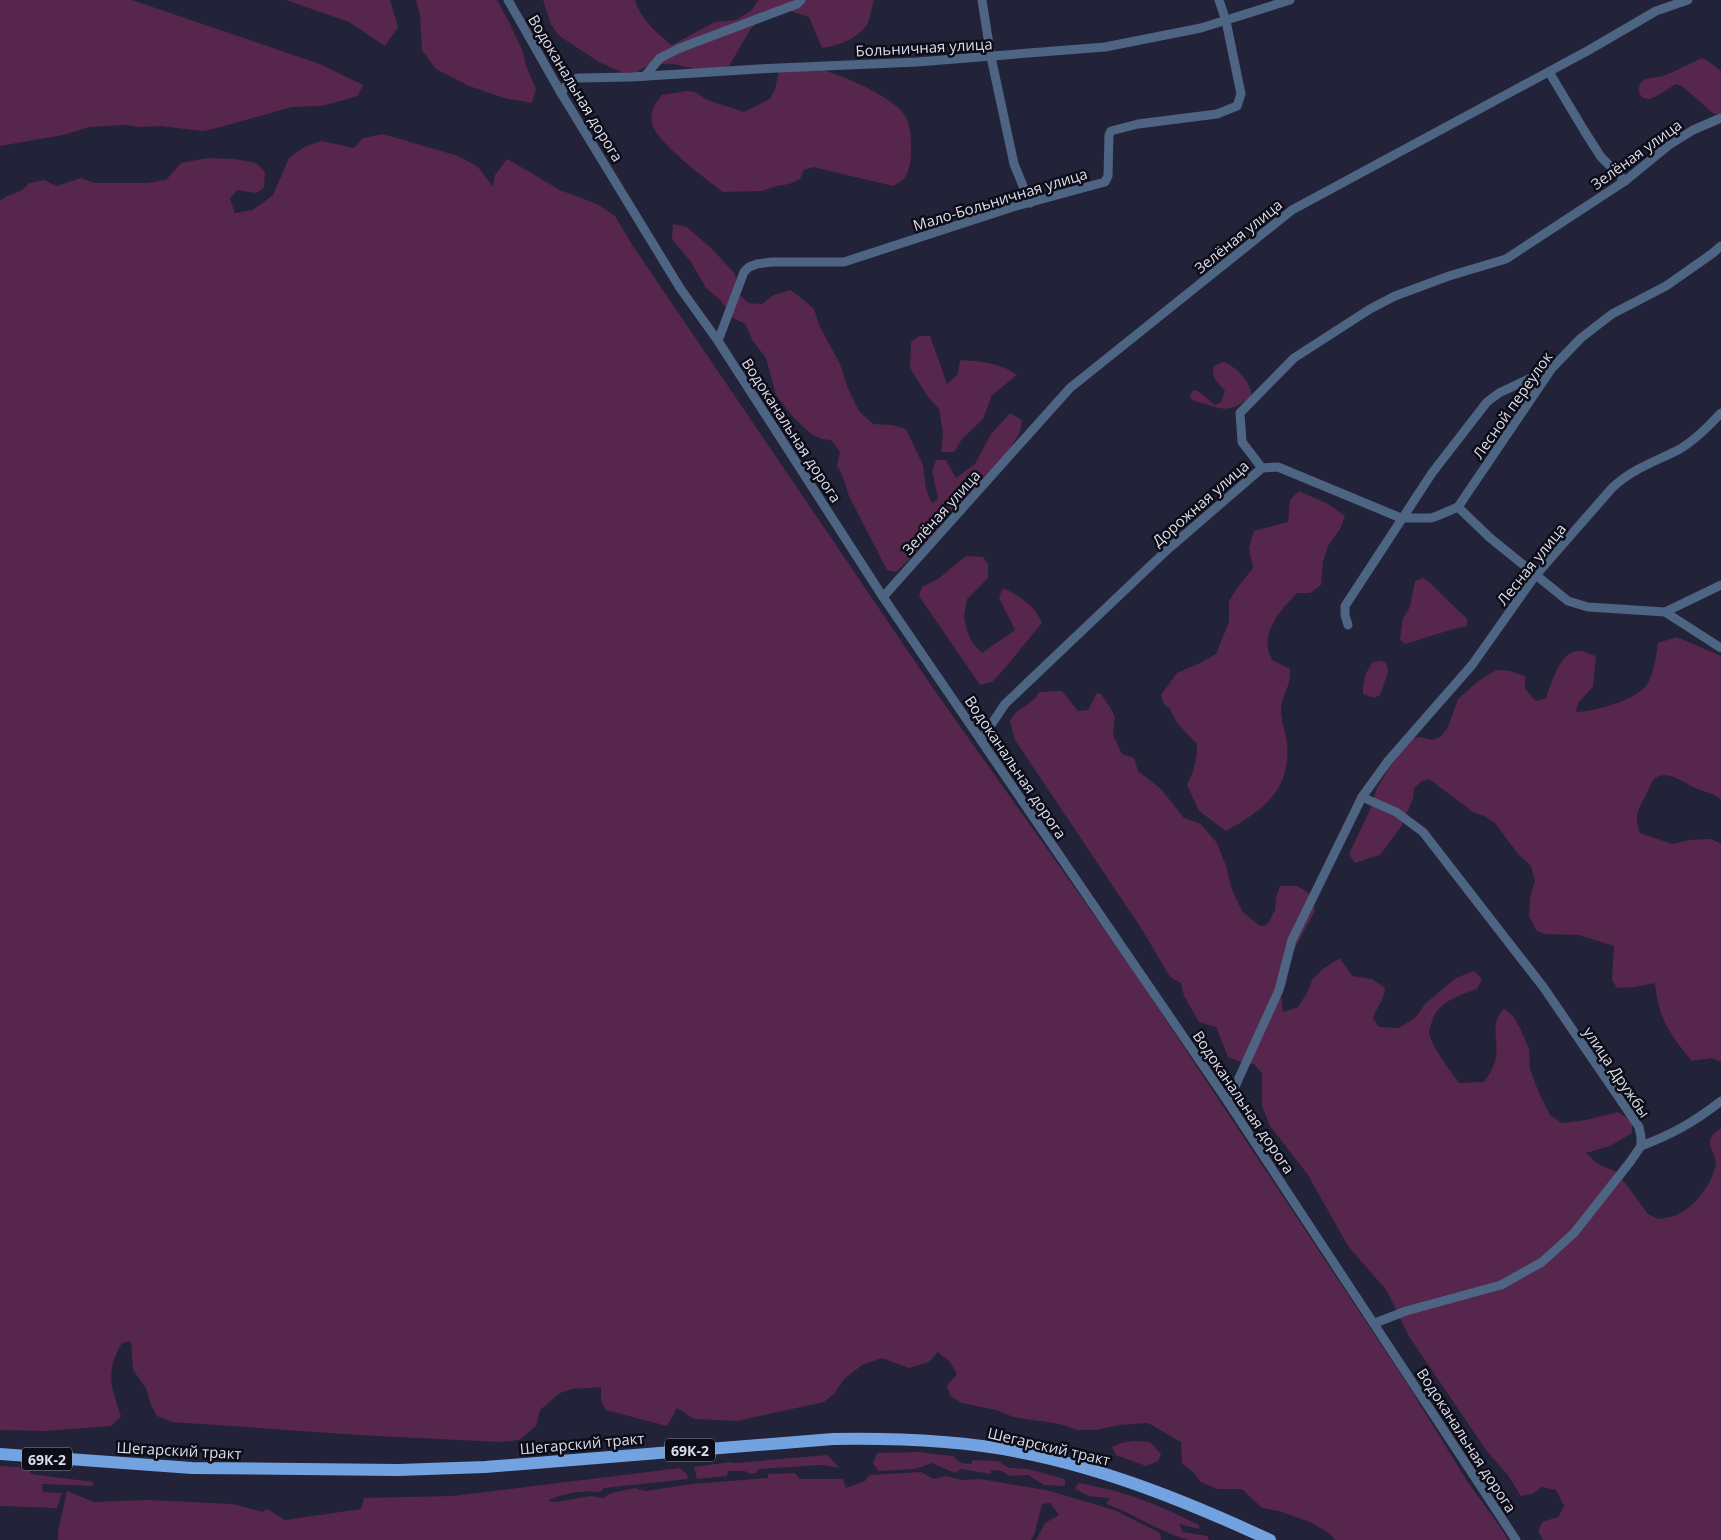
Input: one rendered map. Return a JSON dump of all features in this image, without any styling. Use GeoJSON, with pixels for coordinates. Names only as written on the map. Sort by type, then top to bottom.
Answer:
{"type":"FeatureCollection","features":[{"type":"Feature","properties":{"kind":"main road","name":"Шегарский тракт"},"geometry":{"type":"LineString","coordinates":[[0,1454],[184,1468],[398,1470],[486,1467],[833,1439],[871,1438],[936,1441],[1019,1452],[1096,1472],[1171,1497],[1270,1540]]}},
{"type":"Feature","properties":{"kind":"street","name":"Водоканальная дорога"},"geometry":{"type":"LineString","coordinates":[[508,0],[561,93],[680,288],[718,341],[883,597],[1228,1102],[1516,1540]]}},
{"type":"Feature","properties":{"kind":"street"},"geometry":{"type":"LineString","coordinates":[[645,76],[660,58],[680,48],[797,4],[800,0]]}},
{"type":"Feature","properties":{"kind":"street"},"geometry":{"type":"LineString","coordinates":[[982,0],[991,57],[1014,164],[1030,203]]}},
{"type":"Feature","properties":{"kind":"street"},"geometry":{"type":"LineString","coordinates":[[1220,0],[1226,21]]}},
{"type":"Feature","properties":{"kind":"street","name":"Больничная улица"},"geometry":{"type":"LineString","coordinates":[[561,93],[573,78],[645,76],[991,57],[1105,46],[1201,28],[1290,0]]}},
{"type":"Feature","properties":{"kind":"street","name":"Зелёная улица"},"geometry":{"type":"LineString","coordinates":[[883,597],[1070,388],[1292,210],[1549,72],[1656,11],[1688,0]]}},
{"type":"Feature","properties":{"kind":"street","name":"Мало-Больничная улица"},"geometry":{"type":"LineString","coordinates":[[718,341],[744,272],[750,267],[772,262],[844,262],[1030,203],[1105,182],[1108,176],[1109,135],[1111,131],[1138,124],[1217,114],[1238,106],[1241,94],[1226,21]]}},
{"type":"Feature","properties":{"kind":"street"},"geometry":{"type":"LineString","coordinates":[[1549,72],[1601,157],[1625,182]]}},
{"type":"Feature","properties":{"kind":"street","name":"Зелёная улица"},"geometry":{"type":"LineString","coordinates":[[1262,468],[1242,442],[1240,413],[1294,358],[1370,309],[1395,296],[1506,258],[1625,182],[1669,146],[1693,130],[1721,118]]}},
{"type":"Feature","properties":{"kind":"street","name":"Лесной переулок"},"geometry":{"type":"LineString","coordinates":[[1458,507],[1552,368],[1580,338],[1612,314],[1666,286],[1721,246]]}},
{"type":"Feature","properties":{"kind":"street"},"geometry":{"type":"LineString","coordinates":[[1348,625],[1345,606],[1432,473],[1487,402],[1499,393],[1552,368]]}},
{"type":"Feature","properties":{"kind":"street","name":"Лесная улица"},"geometry":{"type":"LineString","coordinates":[[1228,1102],[1279,990],[1292,940],[1362,797],[1388,761],[1472,665],[1535,576],[1612,488],[1625,476],[1681,448],[1700,434],[1721,413]]}},
{"type":"Feature","properties":{"kind":"street","name":"Дорожная улица"},"geometry":{"type":"LineString","coordinates":[[981,740],[1005,704],[1167,550],[1262,468],[1278,467],[1402,518],[1422,519],[1438,516],[1458,507]]}},
{"type":"Feature","properties":{"kind":"street"},"geometry":{"type":"LineString","coordinates":[[1458,507],[1489,537],[1568,601],[1577,605],[1665,612],[1721,648]]}},
{"type":"Feature","properties":{"kind":"street"},"geometry":{"type":"LineString","coordinates":[[1665,612],[1721,585]]}},
{"type":"Feature","properties":{"kind":"street","name":"улица Дружбы"},"geometry":{"type":"LineString","coordinates":[[1362,797],[1396,812],[1423,832],[1544,988],[1639,1127],[1641,1146]]}},
{"type":"Feature","properties":{"kind":"street"},"geometry":{"type":"LineString","coordinates":[[1375,1323],[1406,1311],[1501,1285],[1542,1262],[1574,1233],[1641,1146],[1684,1128],[1721,1101]]}},
{"type":"Feature","properties":{"kind":"shaded area"},"geometry":{"type":"Polygon","coordinates":[[[0,0],[132,0],[320,64],[363,85],[358,96],[322,106],[292,107],[203,131],[160,126],[90,127],[63,135],[0,146],[0,0]]]}},
{"type":"Feature","properties":{"kind":"shaded area"},"geometry":{"type":"Polygon","coordinates":[[[286,0],[390,0],[398,27],[385,46],[349,22],[286,0]]]}},
{"type":"Feature","properties":{"kind":"shaded area"},"geometry":{"type":"Polygon","coordinates":[[[416,0],[497,0],[523,52],[526,66],[536,89],[532,103],[504,98],[469,86],[436,69],[422,50],[420,14],[416,0]]]}},
{"type":"Feature","properties":{"kind":"shaded area"},"geometry":{"type":"Polygon","coordinates":[[[543,0],[635,0],[637,7],[650,25],[672,45],[715,22],[736,20],[752,10],[758,0],[874,0],[869,20],[865,27],[859,34],[838,44],[822,48],[809,17],[790,11],[764,15],[750,30],[729,66],[704,71],[674,64],[651,64],[630,76],[599,62],[558,35],[551,24],[543,0]]]}},
{"type":"Feature","properties":{"kind":"shaded area"},"geometry":{"type":"Polygon","coordinates":[[[1702,58],[1721,71],[1721,114],[1714,114],[1682,86],[1676,84],[1649,99],[1640,95],[1639,86],[1644,80],[1663,76],[1702,58]]]}},
{"type":"Feature","properties":{"kind":"shaded area"},"geometry":{"type":"Polygon","coordinates":[[[796,63],[808,65],[856,82],[887,99],[898,108],[908,121],[911,138],[910,164],[903,180],[893,186],[813,167],[804,170],[800,179],[789,184],[762,191],[723,192],[671,149],[655,130],[652,123],[652,111],[662,95],[687,91],[695,92],[707,100],[744,112],[770,99],[775,89],[779,70],[796,63]]]}},
{"type":"Feature","properties":{"kind":"shaded area"},"geometry":{"type":"Polygon","coordinates":[[[383,134],[458,156],[478,167],[493,187],[495,175],[507,159],[560,190],[597,204],[615,216],[633,246],[935,691],[1126,960],[1408,1385],[1467,1481],[1508,1540],[1335,1540],[1329,1533],[1310,1522],[1279,1511],[1262,1508],[1242,1489],[1217,1489],[1201,1482],[1182,1463],[1181,1442],[1148,1423],[1119,1425],[1096,1430],[1077,1430],[1060,1424],[1013,1417],[996,1410],[962,1403],[950,1396],[947,1386],[957,1374],[950,1362],[938,1352],[929,1362],[909,1368],[882,1358],[862,1365],[844,1379],[834,1394],[824,1402],[737,1421],[694,1419],[677,1408],[667,1426],[606,1410],[601,1401],[601,1387],[572,1389],[560,1393],[540,1410],[536,1426],[519,1440],[500,1442],[358,1435],[172,1422],[157,1416],[151,1405],[146,1388],[133,1370],[131,1341],[122,1343],[113,1362],[112,1388],[121,1416],[111,1426],[45,1431],[0,1430],[0,201],[19,192],[29,183],[44,180],[57,186],[81,178],[94,183],[147,183],[166,180],[181,163],[207,158],[235,159],[256,163],[265,172],[264,188],[256,193],[237,190],[230,199],[235,213],[253,210],[273,195],[289,158],[306,146],[322,141],[354,148],[363,138],[383,134]]]}},
{"type":"Feature","properties":{"kind":"shaded area"},"geometry":{"type":"Polygon","coordinates":[[[673,224],[687,227],[713,250],[735,274],[739,294],[748,303],[762,304],[774,295],[790,290],[814,309],[820,327],[840,364],[847,386],[859,411],[873,424],[891,425],[906,429],[923,465],[926,489],[932,503],[938,499],[932,471],[936,460],[946,460],[956,478],[975,464],[991,434],[1010,413],[1022,420],[1020,432],[1010,449],[973,493],[949,513],[932,537],[896,572],[887,570],[849,496],[837,466],[840,452],[831,440],[822,439],[811,434],[793,417],[776,395],[766,358],[753,341],[745,324],[733,318],[721,301],[706,288],[691,262],[672,239],[673,224]]]}},
{"type":"Feature","properties":{"kind":"shaded area"},"geometry":{"type":"Polygon","coordinates":[[[919,336],[930,336],[947,384],[958,374],[960,360],[997,365],[1017,375],[992,395],[983,419],[962,439],[954,452],[941,452],[943,432],[939,409],[928,397],[910,368],[911,342],[919,336]]]}},
{"type":"Feature","properties":{"kind":"shaded area"},"geometry":{"type":"Polygon","coordinates":[[[1223,362],[1233,367],[1242,376],[1249,386],[1251,396],[1235,406],[1223,409],[1194,401],[1190,397],[1194,390],[1200,392],[1215,405],[1221,402],[1225,391],[1216,380],[1213,370],[1214,366],[1223,362]]]}},
{"type":"Feature","properties":{"kind":"shaded area"},"geometry":{"type":"Polygon","coordinates":[[[1299,491],[1328,504],[1345,516],[1340,529],[1329,544],[1323,561],[1321,585],[1310,593],[1297,593],[1276,618],[1269,633],[1268,649],[1272,660],[1290,669],[1289,683],[1281,709],[1287,743],[1287,760],[1284,774],[1272,797],[1263,807],[1226,831],[1199,811],[1187,785],[1195,765],[1197,744],[1177,723],[1170,709],[1164,704],[1161,695],[1177,673],[1216,654],[1229,622],[1229,601],[1253,568],[1249,548],[1254,531],[1288,522],[1290,500],[1299,491]]]}},
{"type":"Feature","properties":{"kind":"shaded area"},"geometry":{"type":"Polygon","coordinates":[[[966,556],[983,557],[988,564],[988,578],[967,599],[964,616],[966,628],[972,642],[982,653],[1015,630],[999,598],[1003,588],[1026,602],[1036,612],[1042,623],[992,682],[980,685],[919,596],[922,587],[938,579],[966,556]]]}},
{"type":"Feature","properties":{"kind":"shaded area"},"geometry":{"type":"Polygon","coordinates":[[[1423,578],[1467,619],[1467,626],[1405,644],[1400,639],[1403,618],[1410,607],[1415,581],[1423,578]]]}},
{"type":"Feature","properties":{"kind":"shaded area"},"geometry":{"type":"Polygon","coordinates":[[[1677,637],[1721,656],[1721,800],[1715,795],[1671,776],[1657,777],[1651,783],[1638,810],[1637,822],[1640,833],[1672,844],[1690,840],[1711,839],[1721,844],[1721,1062],[1712,1058],[1692,1061],[1677,1043],[1666,1025],[1659,1006],[1655,983],[1617,988],[1612,980],[1614,946],[1579,935],[1544,934],[1536,930],[1529,916],[1530,898],[1535,881],[1531,866],[1518,854],[1495,823],[1473,812],[1429,779],[1422,781],[1414,788],[1413,798],[1401,827],[1380,855],[1355,863],[1349,854],[1369,812],[1377,788],[1406,740],[1420,737],[1432,740],[1440,737],[1447,729],[1458,699],[1477,682],[1496,670],[1510,671],[1525,676],[1525,689],[1536,701],[1546,698],[1554,676],[1567,655],[1582,651],[1596,656],[1593,687],[1578,703],[1576,712],[1606,707],[1637,694],[1644,688],[1653,672],[1658,643],[1677,637]]]}},
{"type":"Feature","properties":{"kind":"shaded area"},"geometry":{"type":"Polygon","coordinates":[[[1381,661],[1386,663],[1388,672],[1380,695],[1374,698],[1363,694],[1364,681],[1366,673],[1373,662],[1381,661]]]}},
{"type":"Feature","properties":{"kind":"shaded area"},"geometry":{"type":"Polygon","coordinates":[[[1062,691],[1078,711],[1088,710],[1097,693],[1101,694],[1115,717],[1113,735],[1122,754],[1134,758],[1138,771],[1160,788],[1184,818],[1201,824],[1217,843],[1226,866],[1232,890],[1242,911],[1260,926],[1267,925],[1275,910],[1276,897],[1280,886],[1297,886],[1311,894],[1315,911],[1288,961],[1287,982],[1281,994],[1283,1012],[1298,1007],[1307,993],[1312,980],[1323,969],[1340,958],[1352,976],[1372,979],[1385,988],[1373,1018],[1379,1027],[1399,1028],[1416,1017],[1425,1004],[1456,978],[1474,971],[1482,979],[1477,989],[1444,1004],[1435,1014],[1429,1032],[1437,1052],[1459,1083],[1484,1082],[1489,1074],[1497,1051],[1497,1020],[1499,1014],[1504,1009],[1513,1016],[1520,1028],[1529,1049],[1530,1069],[1550,1115],[1562,1123],[1586,1120],[1618,1112],[1632,1121],[1632,1133],[1610,1146],[1586,1153],[1598,1164],[1617,1172],[1648,1214],[1658,1219],[1675,1216],[1683,1211],[1695,1202],[1705,1189],[1713,1175],[1716,1162],[1711,1148],[1711,1139],[1721,1128],[1721,1540],[1543,1540],[1538,1531],[1542,1522],[1558,1517],[1564,1506],[1556,1490],[1542,1487],[1532,1494],[1521,1496],[1507,1474],[1486,1450],[1408,1335],[1387,1291],[1348,1246],[1308,1175],[1270,1126],[1262,1106],[1262,1074],[1254,1064],[1228,1057],[1216,1027],[1199,1022],[1184,996],[1181,983],[1170,977],[1143,931],[1015,740],[1010,721],[1016,712],[1032,701],[1039,692],[1062,691]]]}},
{"type":"Feature","properties":{"kind":"shaded area"},"geometry":{"type":"Polygon","coordinates":[[[1133,1441],[1150,1442],[1161,1454],[1158,1461],[1146,1466],[1116,1455],[1112,1447],[1133,1441]]]}},
{"type":"Feature","properties":{"kind":"shaded area"},"geometry":{"type":"Polygon","coordinates":[[[918,1452],[953,1456],[961,1463],[971,1464],[973,1460],[998,1461],[1009,1468],[1028,1469],[1065,1479],[1065,1486],[1044,1485],[1028,1475],[1010,1476],[1002,1471],[991,1470],[991,1474],[961,1469],[955,1473],[932,1463],[915,1469],[878,1471],[873,1463],[877,1453],[918,1452]]]}},
{"type":"Feature","properties":{"kind":"shaded area"},"geometry":{"type":"Polygon","coordinates":[[[827,1455],[840,1468],[822,1465],[758,1469],[757,1473],[749,1474],[745,1471],[728,1471],[727,1476],[697,1479],[694,1467],[731,1462],[827,1455]]]}},
{"type":"Feature","properties":{"kind":"shaded area"},"geometry":{"type":"Polygon","coordinates":[[[0,1466],[29,1468],[31,1474],[93,1482],[93,1486],[42,1484],[43,1492],[62,1493],[57,1508],[0,1506],[0,1466]]]}},
{"type":"Feature","properties":{"kind":"shaded area"},"geometry":{"type":"Polygon","coordinates":[[[680,1468],[687,1474],[688,1479],[604,1488],[600,1492],[573,1493],[548,1501],[556,1502],[591,1496],[603,1498],[611,1493],[635,1488],[645,1491],[693,1484],[768,1478],[768,1474],[795,1473],[800,1479],[843,1479],[846,1488],[865,1481],[869,1475],[921,1472],[934,1479],[946,1476],[963,1480],[981,1479],[1050,1491],[1114,1510],[1160,1533],[1161,1540],[1036,1540],[1045,1523],[1059,1515],[1050,1503],[1042,1504],[1031,1540],[58,1540],[67,1491],[94,1502],[148,1500],[233,1504],[263,1512],[267,1509],[285,1520],[361,1509],[364,1498],[453,1496],[680,1468]]]}},
{"type":"Feature","properties":{"kind":"shaded area"},"geometry":{"type":"Polygon","coordinates":[[[1078,1483],[1126,1494],[1169,1511],[1199,1525],[1199,1529],[1179,1524],[1183,1532],[1207,1536],[1209,1540],[1189,1540],[1168,1533],[1127,1512],[1106,1504],[1110,1498],[1089,1496],[1075,1489],[1078,1483]]]}}]}
